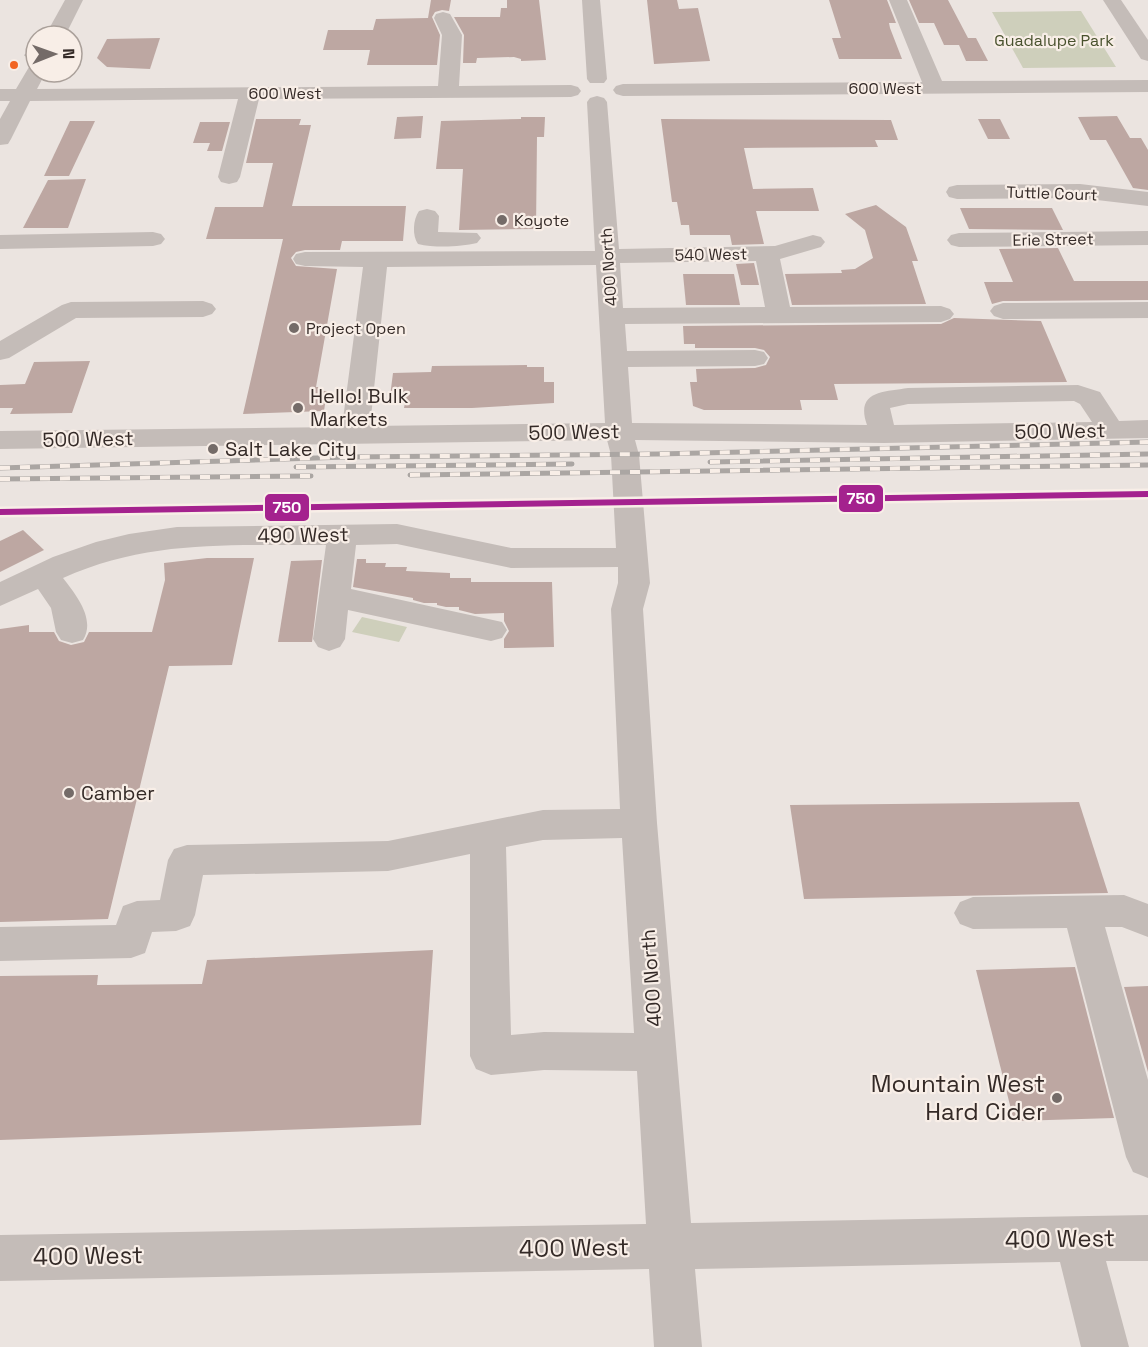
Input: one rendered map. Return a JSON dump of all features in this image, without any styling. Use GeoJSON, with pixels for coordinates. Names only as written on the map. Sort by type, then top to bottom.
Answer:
{"type":"FeatureCollection","features":[{"type":"Feature","properties":{"kind":"street"},"geometry":{"type":"LineString","coordinates":[[61,24],[74,0]]}},
{"type":"Feature","properties":{"kind":"street","name":"400 North"},"geometry":{"type":"LineString","coordinates":[[591,0],[619,432],[625,455],[634,583],[627,609],[639,823],[678,1347]]}},
{"type":"Feature","properties":{"kind":"street"},"geometry":{"type":"LineString","coordinates":[[898,0],[935,88]]}},
{"type":"Feature","properties":{"kind":"street"},"geometry":{"type":"LineString","coordinates":[[1112,0],[1148,55]]}},
{"type":"Feature","properties":{"kind":"street"},"geometry":{"type":"LineString","coordinates":[[443,18],[452,35],[448,92]]}},
{"type":"Feature","properties":{"kind":"street"},"geometry":{"type":"LineString","coordinates":[[1148,81],[1148,86]]}},
{"type":"Feature","properties":{"kind":"street"},"geometry":{"type":"LineString","coordinates":[[0,139],[9,95],[24,82]]}},
{"type":"Feature","properties":{"kind":"street","name":"600 West"},"geometry":{"type":"LineString","coordinates":[[9,95],[571,91],[578,82],[615,99],[623,90],[1148,86]]}},
{"type":"Feature","properties":{"kind":"street"},"geometry":{"type":"LineString","coordinates":[[229,177],[250,93]]}},
{"type":"Feature","properties":{"kind":"street","name":"Tuttle Court"},"geometry":{"type":"LineString","coordinates":[[957,192],[1080,191],[1148,200]]}},
{"type":"Feature","properties":{"kind":"street"},"geometry":{"type":"LineString","coordinates":[[427,216],[426,239],[607,250]]}},
{"type":"Feature","properties":{"kind":"street","name":"Erie Street"},"geometry":{"type":"LineString","coordinates":[[959,240],[1148,238]]}},
{"type":"Feature","properties":{"kind":"street"},"geometry":{"type":"LineString","coordinates":[[0,242],[153,239]]}},
{"type":"Feature","properties":{"kind":"street","name":"540 West"},"geometry":{"type":"LineString","coordinates":[[607,250],[767,253],[786,251],[813,242]]}},
{"type":"Feature","properties":{"kind":"street"},"geometry":{"type":"LineString","coordinates":[[304,259],[376,260],[607,250]]}},
{"type":"Feature","properties":{"kind":"street"},"geometry":{"type":"LineString","coordinates":[[767,253],[779,315]]}},
{"type":"Feature","properties":{"kind":"street"},"geometry":{"type":"LineString","coordinates":[[355,436],[376,260]]}},
{"type":"Feature","properties":{"kind":"street"},"geometry":{"type":"LineString","coordinates":[[0,352],[71,310],[203,309]]}},
{"type":"Feature","properties":{"kind":"street"},"geometry":{"type":"LineString","coordinates":[[1003,311],[1148,310]]}},
{"type":"Feature","properties":{"kind":"street"},"geometry":{"type":"LineString","coordinates":[[611,316],[941,314]]}},
{"type":"Feature","properties":{"kind":"street"},"geometry":{"type":"LineString","coordinates":[[614,359],[755,358]]}},
{"type":"Feature","properties":{"kind":"street"},"geometry":{"type":"LineString","coordinates":[[884,434],[874,410],[876,405],[884,399],[908,396],[985,394],[1074,393],[1085,395],[1097,407],[1111,429]]}},
{"type":"Feature","properties":{"kind":"street"},"geometry":{"type":"LineString","coordinates":[[985,394],[999,432]]}},
{"type":"Feature","properties":{"kind":"street","name":"500 West"},"geometry":{"type":"LineString","coordinates":[[0,440],[619,432],[884,434],[1148,429]]}},
{"type":"Feature","properties":{"kind":"street","name":"400 North"},"geometry":{"type":"LineString","coordinates":[[619,432],[606,455],[615,583],[627,609]]}},
{"type":"Feature","properties":{"kind":"street"},"geometry":{"type":"LineString","coordinates":[[328,639],[342,534]]}},
{"type":"Feature","properties":{"kind":"street","name":"490 West"},"geometry":{"type":"LineString","coordinates":[[0,595],[80,557],[146,540],[177,537],[397,534],[511,558],[614,558]]}},
{"type":"Feature","properties":{"kind":"street"},"geometry":{"type":"LineString","coordinates":[[43,574],[67,605],[73,619],[72,632]]}},
{"type":"Feature","properties":{"kind":"street"},"geometry":{"type":"LineString","coordinates":[[334,596],[491,630]]}},
{"type":"Feature","properties":{"kind":"street"},"geometry":{"type":"LineString","coordinates":[[0,944],[131,941],[136,917],[177,915],[187,860],[388,856],[543,825],[639,823]]}},
{"type":"Feature","properties":{"kind":"street"},"geometry":{"type":"LineString","coordinates":[[488,837],[492,1056],[544,1051],[656,1052]]}},
{"type":"Feature","properties":{"kind":"street"},"geometry":{"type":"LineString","coordinates":[[973,913],[1124,911],[1148,921]]}},
{"type":"Feature","properties":{"kind":"street"},"geometry":{"type":"LineString","coordinates":[[1082,912],[1148,1157]]}},
{"type":"Feature","properties":{"kind":"street","name":"400 West"},"geometry":{"type":"LineString","coordinates":[[0,1258],[1148,1238]]}},
{"type":"Feature","properties":{"kind":"street"},"geometry":{"type":"LineString","coordinates":[[1077,1239],[1105,1347]]}},
{"type":"Feature","properties":{"kind":"path"},"geometry":{"type":"LineString","coordinates":[[9,95],[24,61]]}},
{"type":"Feature","properties":{"kind":"green space","name":"Guadalupe Park"},"geometry":{"type":"Polygon","coordinates":[[[1081,11],[1116,67],[1023,68],[992,12],[1081,11]]]}},
{"type":"Feature","properties":{"kind":"green space"},"geometry":{"type":"Polygon","coordinates":[[[362,617],[407,627],[399,642],[352,632],[362,617]]]}},
{"type":"Feature","properties":{"kind":"building"},"geometry":{"type":"Polygon","coordinates":[[[431,0],[451,0],[449,11],[435,12],[432,17],[440,35],[437,65],[367,65],[370,50],[323,50],[328,30],[373,30],[376,19],[428,18],[431,0]]]}},
{"type":"Feature","properties":{"kind":"building"},"geometry":{"type":"Polygon","coordinates":[[[507,0],[539,0],[546,60],[521,61],[514,57],[477,58],[476,63],[463,63],[464,35],[454,17],[500,17],[501,8],[507,8],[507,0]]]}},
{"type":"Feature","properties":{"kind":"building"},"geometry":{"type":"Polygon","coordinates":[[[647,0],[677,0],[679,9],[698,8],[710,61],[654,64],[647,0]]]}},
{"type":"Feature","properties":{"kind":"building"},"geometry":{"type":"Polygon","coordinates":[[[829,0],[887,0],[896,23],[889,23],[890,28],[902,59],[839,59],[832,38],[841,38],[829,0]]]}},
{"type":"Feature","properties":{"kind":"building"},"geometry":{"type":"Polygon","coordinates":[[[909,0],[948,0],[968,38],[976,38],[988,61],[966,61],[959,45],[944,45],[934,23],[919,23],[909,0]]]}},
{"type":"Feature","properties":{"kind":"building"},"geometry":{"type":"Polygon","coordinates":[[[160,38],[150,69],[107,67],[97,58],[107,39],[160,38]]]}},
{"type":"Feature","properties":{"kind":"building"},"geometry":{"type":"Polygon","coordinates":[[[423,116],[421,138],[394,139],[397,117],[423,116]]]}},
{"type":"Feature","properties":{"kind":"building"},"geometry":{"type":"Polygon","coordinates":[[[1117,116],[1130,138],[1141,138],[1148,150],[1148,190],[1133,188],[1106,140],[1090,140],[1078,117],[1117,116]]]}},
{"type":"Feature","properties":{"kind":"building"},"geometry":{"type":"Polygon","coordinates":[[[521,117],[545,117],[544,137],[537,137],[536,229],[459,230],[463,169],[436,169],[441,121],[521,119],[521,117]]]}},
{"type":"Feature","properties":{"kind":"building"},"geometry":{"type":"Polygon","coordinates":[[[256,119],[301,119],[299,125],[311,125],[292,206],[406,206],[403,241],[342,241],[340,250],[305,250],[296,252],[291,258],[296,266],[337,269],[316,387],[321,387],[320,391],[327,391],[324,411],[243,414],[283,239],[206,239],[215,207],[263,207],[273,163],[246,163],[256,119]]]}},
{"type":"Feature","properties":{"kind":"building"},"geometry":{"type":"Polygon","coordinates":[[[661,119],[891,120],[898,140],[875,140],[878,147],[744,148],[753,189],[813,188],[819,211],[756,211],[764,244],[732,245],[730,235],[690,235],[689,225],[681,225],[677,202],[672,202],[661,119]]]}},
{"type":"Feature","properties":{"kind":"building"},"geometry":{"type":"Polygon","coordinates":[[[978,119],[1000,119],[1010,139],[988,139],[978,119]]]}},
{"type":"Feature","properties":{"kind":"building"},"geometry":{"type":"Polygon","coordinates":[[[70,121],[95,121],[69,176],[44,176],[70,121]]]}},
{"type":"Feature","properties":{"kind":"building"},"geometry":{"type":"Polygon","coordinates":[[[200,122],[230,122],[222,151],[207,151],[210,143],[193,143],[200,122]]]}},
{"type":"Feature","properties":{"kind":"building"},"geometry":{"type":"Polygon","coordinates":[[[86,179],[68,228],[23,228],[48,180],[86,179]]]}},
{"type":"Feature","properties":{"kind":"building"},"geometry":{"type":"Polygon","coordinates":[[[876,205],[906,227],[918,261],[912,261],[926,304],[792,305],[785,274],[842,273],[841,270],[855,269],[873,258],[865,230],[845,214],[876,205]]]}},
{"type":"Feature","properties":{"kind":"building"},"geometry":{"type":"Polygon","coordinates":[[[960,208],[1052,208],[1063,230],[969,229],[960,208]]]}},
{"type":"Feature","properties":{"kind":"building"},"geometry":{"type":"Polygon","coordinates":[[[1058,248],[1074,281],[1148,281],[1148,300],[1003,301],[992,304],[984,282],[1013,282],[999,249],[1058,248]]]}},
{"type":"Feature","properties":{"kind":"building"},"geometry":{"type":"Polygon","coordinates":[[[754,263],[759,285],[741,285],[736,264],[754,263]]]}},
{"type":"Feature","properties":{"kind":"building"},"geometry":{"type":"Polygon","coordinates":[[[683,274],[734,274],[740,305],[686,305],[683,274]]]}},
{"type":"Feature","properties":{"kind":"building"},"geometry":{"type":"Polygon","coordinates":[[[954,318],[1041,321],[1067,382],[834,384],[838,400],[800,400],[802,410],[704,410],[693,406],[690,382],[697,382],[696,369],[755,368],[766,365],[770,357],[764,350],[755,348],[695,348],[695,344],[684,344],[683,326],[941,324],[954,318]]]}},
{"type":"Feature","properties":{"kind":"building"},"geometry":{"type":"Polygon","coordinates":[[[90,361],[72,413],[10,414],[13,408],[0,408],[0,385],[25,384],[34,362],[90,361]]]}},
{"type":"Feature","properties":{"kind":"building"},"geometry":{"type":"Polygon","coordinates":[[[527,365],[527,367],[544,367],[544,382],[554,382],[554,403],[472,408],[404,408],[405,403],[389,404],[393,373],[431,372],[432,366],[527,365]]]}},
{"type":"Feature","properties":{"kind":"building"},"geometry":{"type":"Polygon","coordinates":[[[23,530],[44,550],[0,572],[0,541],[23,530]]]}},
{"type":"Feature","properties":{"kind":"building","name":"Camber"},"geometry":{"type":"Polygon","coordinates":[[[207,558],[254,558],[232,665],[169,666],[108,919],[0,922],[0,629],[29,625],[29,632],[54,632],[59,641],[71,645],[84,642],[89,632],[152,632],[165,580],[164,563],[207,558]]]}},
{"type":"Feature","properties":{"kind":"building"},"geometry":{"type":"Polygon","coordinates":[[[357,559],[366,559],[366,563],[386,563],[385,567],[407,567],[406,571],[450,573],[450,578],[471,578],[471,582],[552,582],[554,647],[504,648],[504,639],[509,631],[504,621],[504,613],[475,614],[459,610],[459,607],[424,603],[413,600],[413,598],[353,587],[357,559]]]}},
{"type":"Feature","properties":{"kind":"building"},"geometry":{"type":"Polygon","coordinates":[[[322,560],[312,642],[278,642],[291,561],[322,560]]]}},
{"type":"Feature","properties":{"kind":"building"},"geometry":{"type":"Polygon","coordinates":[[[1079,802],[1108,893],[804,899],[790,805],[1079,802]]]}},
{"type":"Feature","properties":{"kind":"building"},"geometry":{"type":"Polygon","coordinates":[[[433,950],[421,1125],[0,1140],[0,976],[98,975],[97,985],[202,984],[207,960],[433,950]]]}},
{"type":"Feature","properties":{"kind":"building"},"geometry":{"type":"Polygon","coordinates":[[[1075,967],[1114,1118],[1014,1121],[976,970],[1075,967]]]}},
{"type":"Feature","properties":{"kind":"building"},"geometry":{"type":"Polygon","coordinates":[[[1148,986],[1148,1072],[1124,987],[1148,986]]]}},
{"type":"Feature","properties":{"kind":"railway"},"geometry":{"type":"LineString","coordinates":[[0,468],[347,457],[658,454],[1148,442]]}},
{"type":"Feature","properties":{"kind":"railway"},"geometry":{"type":"LineString","coordinates":[[710,462],[1148,454]]}},
{"type":"Feature","properties":{"kind":"railway"},"geometry":{"type":"LineString","coordinates":[[296,467],[572,464]]}},
{"type":"Feature","properties":{"kind":"railway"},"geometry":{"type":"LineString","coordinates":[[410,475],[1148,465]]}},
{"type":"Feature","properties":{"kind":"railway"},"geometry":{"type":"LineString","coordinates":[[0,479],[311,476]]}},
{"type":"Feature","properties":{"kind":"transit line","name":"750"},"geometry":{"type":"LineString","coordinates":[[0,512],[1148,494]]}},
{"type":"Feature","properties":{"kind":"place","name":"Koyote"},"geometry":{"type":"Point","coordinates":[502,220]}},
{"type":"Feature","properties":{"kind":"place","name":"Project Open"},"geometry":{"type":"Point","coordinates":[294,328]}},
{"type":"Feature","properties":{"kind":"place","name":"Hello! Bulk Markets"},"geometry":{"type":"Point","coordinates":[298,408]}},
{"type":"Feature","properties":{"kind":"place","name":"Salt Lake City"},"geometry":{"type":"Point","coordinates":[213,449]}},
{"type":"Feature","properties":{"kind":"place","name":"Camber"},"geometry":{"type":"Point","coordinates":[69,793]}},
{"type":"Feature","properties":{"kind":"place","name":"Mountain West Hard Cider"},"geometry":{"type":"Point","coordinates":[1057,1098]}}]}
